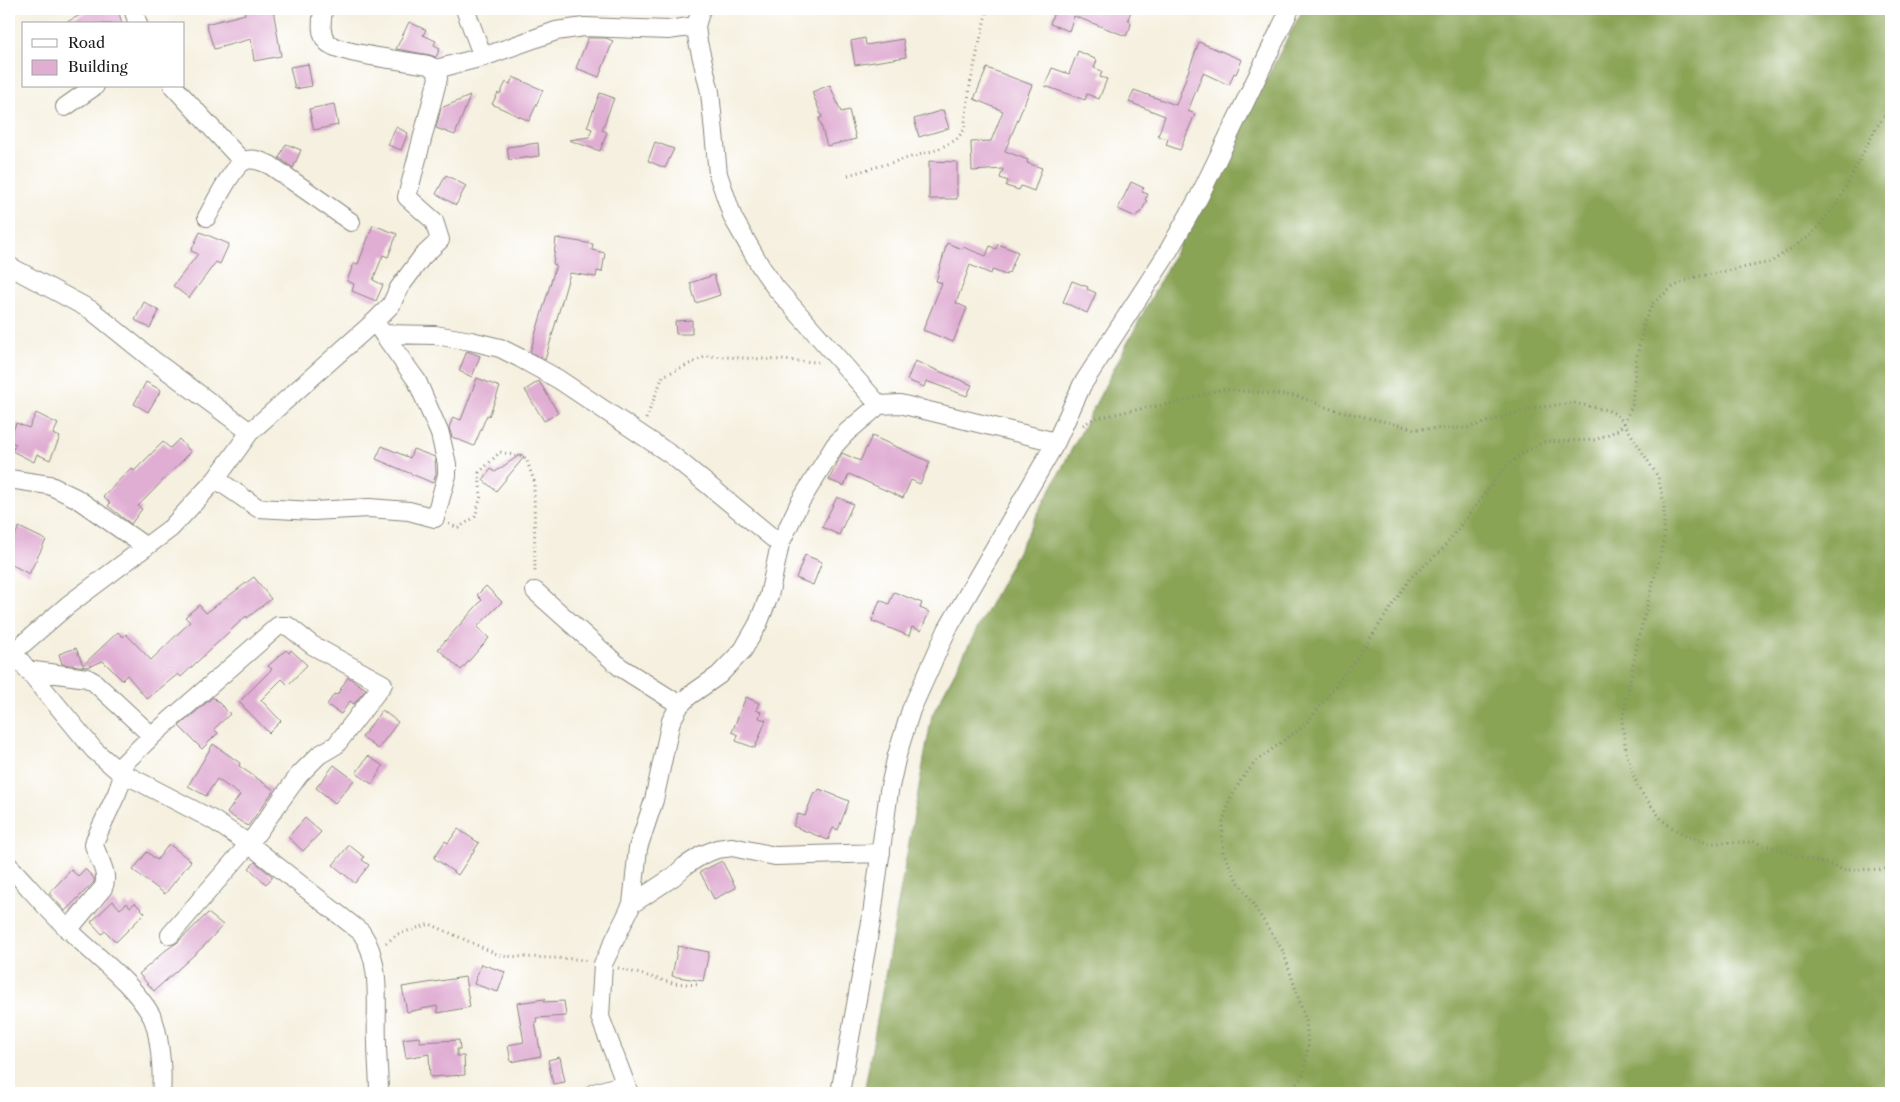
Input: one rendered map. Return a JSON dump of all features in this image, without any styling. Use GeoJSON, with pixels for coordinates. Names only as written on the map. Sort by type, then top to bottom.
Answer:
{"type":"FeatureCollection","features":[{"type":"Feature","properties":{"kind":"street"},"geometry":{"type":"LineString","coordinates":[[133,9],[137,22]]}},
{"type":"Feature","properties":{"kind":"street"},"geometry":{"type":"LineString","coordinates":[[323,9],[322,34],[328,44],[344,50],[428,65],[436,69],[483,57],[556,31],[584,27],[668,30],[698,17],[698,42],[710,92],[718,174],[733,218],[761,267],[775,287],[879,405]]}},
{"type":"Feature","properties":{"kind":"street"},"geometry":{"type":"LineString","coordinates":[[465,9],[483,57]]}},
{"type":"Feature","properties":{"kind":"street"},"geometry":{"type":"LineString","coordinates":[[840,1093],[869,931],[889,790],[911,710],[947,630],[1056,441],[1082,385],[1165,257],[1199,197],[1290,9]]}},
{"type":"Feature","properties":{"kind":"street"},"geometry":{"type":"LineString","coordinates":[[379,1093],[377,1043],[378,992],[369,943],[361,932],[249,844],[213,820],[120,772],[94,750],[10,652],[68,605],[171,528],[216,480],[250,432],[379,328],[399,288],[422,257],[440,240],[434,221],[406,197],[438,78],[436,69]]}},
{"type":"Feature","properties":{"kind":"street"},"geometry":{"type":"LineString","coordinates":[[65,107],[91,88]]}},
{"type":"Feature","properties":{"kind":"street"},"geometry":{"type":"LineString","coordinates":[[175,88],[243,162]]}},
{"type":"Feature","properties":{"kind":"street"},"geometry":{"type":"LineString","coordinates":[[207,217],[230,177],[248,159],[258,160],[270,165],[351,222]]}},
{"type":"Feature","properties":{"kind":"street"},"geometry":{"type":"LineString","coordinates":[[9,266],[91,310],[153,360],[250,432]]}},
{"type":"Feature","properties":{"kind":"street"},"geometry":{"type":"LineString","coordinates":[[379,328],[435,335],[500,348],[558,379],[674,456],[780,544]]}},
{"type":"Feature","properties":{"kind":"street"},"geometry":{"type":"LineString","coordinates":[[216,480],[258,508],[313,511],[369,508],[409,510],[435,518],[447,475],[447,464],[440,434],[418,381],[379,328]]}},
{"type":"Feature","properties":{"kind":"street"},"geometry":{"type":"LineString","coordinates":[[594,1093],[627,1088],[600,1017],[603,964],[632,904],[638,848],[654,800],[672,721],[680,705],[719,675],[743,650],[758,624],[769,596],[780,544],[800,502],[835,446],[846,432],[879,405],[900,404],[1056,441]]}},
{"type":"Feature","properties":{"kind":"street"},"geometry":{"type":"LineString","coordinates":[[9,478],[49,485],[76,498],[146,547]]}},
{"type":"Feature","properties":{"kind":"street"},"geometry":{"type":"LineString","coordinates":[[535,591],[620,667],[680,705]]}},
{"type":"Feature","properties":{"kind":"street"},"geometry":{"type":"LineString","coordinates":[[68,930],[106,882],[94,840],[117,793],[120,772],[152,736],[278,626],[288,626],[312,646],[383,684],[336,745],[319,755],[299,775],[249,844],[170,935]]}},
{"type":"Feature","properties":{"kind":"street"},"geometry":{"type":"LineString","coordinates":[[26,670],[87,678],[94,682],[152,736]]}},
{"type":"Feature","properties":{"kind":"street"},"geometry":{"type":"LineString","coordinates":[[632,904],[673,877],[684,866],[702,855],[717,849],[732,847],[775,856],[881,853]]}},
{"type":"Feature","properties":{"kind":"street"},"geometry":{"type":"LineString","coordinates":[[9,866],[68,930],[110,968],[140,1000],[152,1016],[163,1078],[161,1093]]}},
{"type":"Feature","properties":{"kind":"path"},"geometry":{"type":"LineString","coordinates":[[848,175],[936,150],[956,140],[964,130],[970,85],[987,9]]}},
{"type":"Feature","properties":{"kind":"path"},"geometry":{"type":"LineString","coordinates":[[1285,1093],[1303,1077],[1308,1046],[1306,1021],[1283,951],[1236,878],[1224,852],[1222,825],[1230,799],[1241,780],[1256,761],[1305,725],[1358,657],[1411,577],[1442,551],[1506,466],[1523,453],[1544,442],[1595,440],[1618,430],[1624,424],[1632,405],[1636,361],[1644,322],[1653,303],[1673,287],[1691,278],[1772,262],[1811,235],[1837,204],[1876,128],[1891,108]]}},
{"type":"Feature","properties":{"kind":"path"},"geometry":{"type":"LineString","coordinates":[[641,434],[663,376],[707,356],[842,363]]}},
{"type":"Feature","properties":{"kind":"path"},"geometry":{"type":"LineString","coordinates":[[1056,441],[1094,419],[1128,410],[1180,402],[1222,389],[1297,396],[1328,408],[1415,429],[1467,428],[1534,408],[1574,403],[1607,410],[1616,414],[1658,477],[1664,504],[1664,541],[1638,640],[1622,721],[1626,752],[1638,788],[1662,820],[1685,835],[1710,843],[1754,842],[1846,870],[1891,869]]}},
{"type":"Feature","properties":{"kind":"path"},"geometry":{"type":"LineString","coordinates":[[435,518],[458,528],[475,517],[480,496],[479,473],[500,452],[526,458],[534,481],[535,591]]}},
{"type":"Feature","properties":{"kind":"path"},"geometry":{"type":"LineString","coordinates":[[371,954],[398,934],[430,924],[501,956],[577,959],[673,983],[699,985]]}},
{"type":"Feature","properties":{"kind":"green space"},"geometry":{"type":"Polygon","coordinates":[[[1303,9],[1891,9],[1891,1093],[864,1093],[932,715],[1303,9]]]}},
{"type":"Feature","properties":{"kind":"building"},"geometry":{"type":"Polygon","coordinates":[[[92,9],[118,9],[121,22],[67,22],[92,9]]]}},
{"type":"Feature","properties":{"kind":"building"},"geometry":{"type":"Polygon","coordinates":[[[244,9],[273,9],[281,56],[254,61],[251,39],[214,49],[206,24],[245,14],[244,9]]]}},
{"type":"Feature","properties":{"kind":"building"},"geometry":{"type":"Polygon","coordinates":[[[1055,9],[1132,9],[1128,19],[1131,23],[1130,28],[1126,36],[1074,16],[1069,31],[1050,24],[1055,9]]]}},
{"type":"Feature","properties":{"kind":"building"},"geometry":{"type":"Polygon","coordinates":[[[409,22],[426,30],[423,35],[436,41],[434,45],[440,48],[436,57],[396,49],[409,22]]]}},
{"type":"Feature","properties":{"kind":"building"},"geometry":{"type":"Polygon","coordinates":[[[588,38],[606,38],[613,41],[599,77],[576,68],[588,38]]]}},
{"type":"Feature","properties":{"kind":"building"},"geometry":{"type":"Polygon","coordinates":[[[865,38],[866,45],[903,39],[906,57],[855,65],[851,41],[865,38]]]}},
{"type":"Feature","properties":{"kind":"building"},"geometry":{"type":"Polygon","coordinates":[[[1199,42],[1242,60],[1229,85],[1203,73],[1188,111],[1195,114],[1180,150],[1166,145],[1168,139],[1158,136],[1165,116],[1129,102],[1134,90],[1176,105],[1199,42]]]}},
{"type":"Feature","properties":{"kind":"building"},"geometry":{"type":"Polygon","coordinates":[[[1078,51],[1097,60],[1094,68],[1102,71],[1100,77],[1107,79],[1099,99],[1087,94],[1085,100],[1045,86],[1052,68],[1069,74],[1078,51]]]}},
{"type":"Feature","properties":{"kind":"building"},"geometry":{"type":"Polygon","coordinates":[[[308,64],[312,86],[295,89],[290,67],[308,64]]]}},
{"type":"Feature","properties":{"kind":"building"},"geometry":{"type":"Polygon","coordinates":[[[987,68],[1032,85],[1005,151],[1028,160],[1027,163],[1042,168],[1034,191],[1021,186],[1019,190],[1006,186],[1008,181],[1000,178],[1003,169],[972,171],[971,142],[991,141],[1003,111],[974,99],[987,68]]]}},
{"type":"Feature","properties":{"kind":"building"},"geometry":{"type":"Polygon","coordinates":[[[513,77],[543,90],[529,121],[492,104],[506,82],[510,84],[513,77]]]}},
{"type":"Feature","properties":{"kind":"building"},"geometry":{"type":"Polygon","coordinates":[[[830,85],[841,112],[849,110],[856,139],[827,146],[819,118],[822,117],[812,92],[830,85]]]}},
{"type":"Feature","properties":{"kind":"building"},"geometry":{"type":"Polygon","coordinates":[[[600,93],[614,98],[602,130],[607,132],[600,151],[569,140],[589,137],[592,129],[587,127],[600,93]]]}},
{"type":"Feature","properties":{"kind":"building"},"geometry":{"type":"Polygon","coordinates":[[[470,96],[455,135],[436,128],[441,108],[470,96]]]}},
{"type":"Feature","properties":{"kind":"building"},"geometry":{"type":"Polygon","coordinates":[[[334,104],[338,125],[314,130],[309,109],[334,104]]]}},
{"type":"Feature","properties":{"kind":"building"},"geometry":{"type":"Polygon","coordinates":[[[943,110],[949,128],[919,137],[914,119],[943,110]]]}},
{"type":"Feature","properties":{"kind":"building"},"geometry":{"type":"Polygon","coordinates":[[[396,127],[408,133],[401,150],[388,145],[396,127]]]}},
{"type":"Feature","properties":{"kind":"building"},"geometry":{"type":"Polygon","coordinates":[[[655,142],[674,149],[665,168],[648,161],[655,142]]]}},
{"type":"Feature","properties":{"kind":"building"},"geometry":{"type":"Polygon","coordinates":[[[538,143],[539,156],[509,160],[507,147],[538,143]]]}},
{"type":"Feature","properties":{"kind":"building"},"geometry":{"type":"Polygon","coordinates":[[[286,144],[301,150],[293,168],[279,158],[286,144]]]}},
{"type":"Feature","properties":{"kind":"building"},"geometry":{"type":"Polygon","coordinates":[[[929,161],[957,162],[957,199],[929,199],[929,161]]]}},
{"type":"Feature","properties":{"kind":"building"},"geometry":{"type":"Polygon","coordinates":[[[446,175],[466,186],[456,205],[436,194],[446,175]]]}},
{"type":"Feature","properties":{"kind":"building"},"geometry":{"type":"Polygon","coordinates":[[[1131,182],[1144,188],[1142,192],[1148,194],[1145,200],[1147,201],[1140,214],[1138,213],[1136,217],[1118,209],[1131,182]]]}},
{"type":"Feature","properties":{"kind":"building"},"geometry":{"type":"Polygon","coordinates":[[[373,225],[397,234],[388,257],[383,255],[373,280],[383,285],[376,301],[352,291],[354,284],[347,281],[354,263],[358,264],[373,225]]]}},
{"type":"Feature","properties":{"kind":"building"},"geometry":{"type":"Polygon","coordinates":[[[200,232],[229,244],[220,264],[216,262],[189,298],[173,286],[198,254],[191,251],[200,232]]]}},
{"type":"Feature","properties":{"kind":"building"},"geometry":{"type":"Polygon","coordinates":[[[556,238],[593,244],[592,250],[605,253],[602,272],[597,271],[596,277],[570,273],[545,360],[530,352],[556,265],[553,264],[556,238]]]}},
{"type":"Feature","properties":{"kind":"building"},"geometry":{"type":"Polygon","coordinates":[[[947,243],[986,256],[990,246],[996,249],[998,244],[1018,252],[1009,273],[1006,275],[992,270],[991,274],[970,265],[956,303],[967,308],[953,342],[923,330],[942,283],[936,281],[947,243]]]}},
{"type":"Feature","properties":{"kind":"building"},"geometry":{"type":"Polygon","coordinates":[[[714,275],[720,295],[696,303],[690,283],[714,275]]]}},
{"type":"Feature","properties":{"kind":"building"},"geometry":{"type":"Polygon","coordinates":[[[1072,281],[1088,287],[1087,289],[1096,293],[1087,313],[1063,302],[1072,281]]]}},
{"type":"Feature","properties":{"kind":"building"},"geometry":{"type":"Polygon","coordinates":[[[144,302],[159,311],[150,328],[135,320],[144,302]]]}},
{"type":"Feature","properties":{"kind":"building"},"geometry":{"type":"Polygon","coordinates":[[[692,320],[692,334],[676,334],[675,321],[692,320]]]}},
{"type":"Feature","properties":{"kind":"building"},"geometry":{"type":"Polygon","coordinates":[[[467,351],[480,356],[472,377],[459,371],[467,351]]]}},
{"type":"Feature","properties":{"kind":"building"},"geometry":{"type":"Polygon","coordinates":[[[915,361],[972,385],[967,396],[926,381],[924,387],[907,380],[915,361]]]}},
{"type":"Feature","properties":{"kind":"building"},"geometry":{"type":"Polygon","coordinates":[[[477,378],[500,387],[489,416],[487,415],[474,446],[452,437],[449,428],[453,417],[461,420],[477,378]]]}},
{"type":"Feature","properties":{"kind":"building"},"geometry":{"type":"Polygon","coordinates":[[[539,381],[558,413],[544,421],[525,390],[539,381]]]}},
{"type":"Feature","properties":{"kind":"building"},"geometry":{"type":"Polygon","coordinates":[[[146,382],[161,390],[148,412],[134,404],[146,382]]]}},
{"type":"Feature","properties":{"kind":"building"},"geometry":{"type":"Polygon","coordinates":[[[36,413],[58,424],[53,434],[60,437],[50,460],[37,454],[34,462],[12,451],[16,444],[9,441],[16,423],[29,428],[36,413]]]}},
{"type":"Feature","properties":{"kind":"building"},"geometry":{"type":"Polygon","coordinates":[[[872,436],[930,462],[920,484],[911,480],[903,498],[849,474],[844,486],[829,480],[842,453],[860,461],[872,436]]]}},
{"type":"Feature","properties":{"kind":"building"},"geometry":{"type":"Polygon","coordinates":[[[179,439],[191,452],[138,506],[142,509],[131,524],[108,506],[110,503],[103,497],[131,468],[134,471],[163,442],[170,448],[179,439]]]}},
{"type":"Feature","properties":{"kind":"building"},"geometry":{"type":"Polygon","coordinates":[[[382,446],[410,458],[413,449],[435,457],[436,474],[433,483],[376,459],[382,446]]]}},
{"type":"Feature","properties":{"kind":"building"},"geometry":{"type":"Polygon","coordinates":[[[521,454],[524,457],[496,491],[483,480],[491,469],[495,472],[521,454]]]}},
{"type":"Feature","properties":{"kind":"building"},"geometry":{"type":"Polygon","coordinates":[[[837,497],[853,504],[839,535],[822,527],[837,497]]]}},
{"type":"Feature","properties":{"kind":"building"},"geometry":{"type":"Polygon","coordinates":[[[19,527],[46,540],[29,574],[9,563],[9,547],[19,527]]]}},
{"type":"Feature","properties":{"kind":"building"},"geometry":{"type":"Polygon","coordinates":[[[805,555],[822,562],[813,585],[796,578],[805,555]]]}},
{"type":"Feature","properties":{"kind":"building"},"geometry":{"type":"Polygon","coordinates":[[[254,577],[271,599],[247,618],[246,616],[181,677],[178,674],[147,699],[127,675],[122,680],[103,661],[88,667],[62,664],[59,654],[76,648],[83,665],[118,632],[123,637],[126,634],[151,660],[190,622],[185,617],[199,605],[206,613],[254,577]]]}},
{"type":"Feature","properties":{"kind":"building"},"geometry":{"type":"Polygon","coordinates":[[[486,586],[502,602],[477,627],[489,638],[461,670],[438,649],[482,600],[477,595],[486,586]]]}},
{"type":"Feature","properties":{"kind":"building"},"geometry":{"type":"Polygon","coordinates":[[[894,592],[922,603],[920,608],[929,612],[921,631],[912,627],[909,636],[872,621],[880,600],[889,604],[894,592]]]}},
{"type":"Feature","properties":{"kind":"building"},"geometry":{"type":"Polygon","coordinates":[[[286,650],[289,653],[291,650],[307,665],[288,685],[282,679],[261,700],[281,721],[269,733],[239,702],[272,669],[268,666],[286,650]]]}},
{"type":"Feature","properties":{"kind":"building"},"geometry":{"type":"Polygon","coordinates":[[[348,677],[366,689],[354,704],[350,701],[341,714],[327,705],[334,694],[337,695],[348,677]]]}},
{"type":"Feature","properties":{"kind":"building"},"geometry":{"type":"Polygon","coordinates":[[[213,697],[230,714],[214,729],[218,733],[202,749],[179,726],[213,697]]]}},
{"type":"Feature","properties":{"kind":"building"},"geometry":{"type":"Polygon","coordinates":[[[746,697],[759,703],[756,710],[761,712],[759,718],[766,720],[755,748],[736,741],[738,735],[732,732],[746,697]]]}},
{"type":"Feature","properties":{"kind":"building"},"geometry":{"type":"Polygon","coordinates":[[[382,710],[398,722],[378,749],[362,737],[382,710]]]}},
{"type":"Feature","properties":{"kind":"building"},"geometry":{"type":"Polygon","coordinates":[[[213,744],[240,763],[239,766],[274,790],[248,826],[227,813],[240,795],[217,779],[206,796],[188,786],[213,744]]]}},
{"type":"Feature","properties":{"kind":"building"},"geometry":{"type":"Polygon","coordinates":[[[368,756],[383,766],[372,784],[356,773],[368,756]]]}},
{"type":"Feature","properties":{"kind":"building"},"geometry":{"type":"Polygon","coordinates":[[[334,765],[354,780],[335,803],[316,788],[334,765]]]}},
{"type":"Feature","properties":{"kind":"building"},"geometry":{"type":"Polygon","coordinates":[[[819,789],[849,801],[838,830],[833,828],[828,840],[793,826],[798,814],[805,816],[814,792],[817,793],[819,789]]]}},
{"type":"Feature","properties":{"kind":"building"},"geometry":{"type":"Polygon","coordinates":[[[305,818],[321,832],[303,851],[288,837],[305,818]]]}},
{"type":"Feature","properties":{"kind":"building"},"geometry":{"type":"Polygon","coordinates":[[[458,829],[479,843],[458,875],[434,858],[445,841],[448,843],[458,829]]]}},
{"type":"Feature","properties":{"kind":"building"},"geometry":{"type":"Polygon","coordinates":[[[169,844],[191,861],[165,894],[133,870],[147,852],[157,860],[169,844]]]}},
{"type":"Feature","properties":{"kind":"building"},"geometry":{"type":"Polygon","coordinates":[[[349,845],[364,857],[362,860],[369,865],[355,883],[333,865],[349,845]]]}},
{"type":"Feature","properties":{"kind":"building"},"geometry":{"type":"Polygon","coordinates":[[[722,861],[736,888],[714,899],[700,872],[722,861]]]}},
{"type":"Feature","properties":{"kind":"building"},"geometry":{"type":"Polygon","coordinates":[[[255,862],[273,877],[266,884],[249,868],[255,862]]]}},
{"type":"Feature","properties":{"kind":"building"},"geometry":{"type":"Polygon","coordinates":[[[85,869],[94,878],[94,882],[65,911],[49,893],[71,870],[78,876],[85,869]]]}},
{"type":"Feature","properties":{"kind":"building"},"geometry":{"type":"Polygon","coordinates":[[[113,901],[120,909],[127,903],[130,907],[135,903],[145,913],[116,942],[105,931],[102,934],[91,922],[113,901]]]}},
{"type":"Feature","properties":{"kind":"building"},"geometry":{"type":"Polygon","coordinates":[[[208,913],[223,925],[204,946],[154,991],[139,974],[178,942],[208,913]]]}},
{"type":"Feature","properties":{"kind":"building"},"geometry":{"type":"Polygon","coordinates":[[[678,946],[709,952],[703,981],[672,976],[678,946]]]}},
{"type":"Feature","properties":{"kind":"building"},"geometry":{"type":"Polygon","coordinates":[[[481,964],[505,972],[498,992],[474,984],[481,964]]]}},
{"type":"Feature","properties":{"kind":"building"},"geometry":{"type":"Polygon","coordinates":[[[465,977],[470,1007],[438,1013],[437,1006],[407,1012],[402,987],[465,977]]]}},
{"type":"Feature","properties":{"kind":"building"},"geometry":{"type":"Polygon","coordinates":[[[545,999],[543,1002],[564,1001],[566,1016],[536,1018],[537,1022],[535,1022],[541,1056],[511,1062],[508,1045],[524,1042],[517,1003],[545,999]]]}},
{"type":"Feature","properties":{"kind":"building"},"geometry":{"type":"Polygon","coordinates":[[[419,1037],[420,1042],[459,1040],[460,1049],[457,1049],[457,1056],[464,1056],[465,1075],[430,1077],[429,1054],[406,1058],[403,1039],[419,1037]]]}},
{"type":"Feature","properties":{"kind":"building"},"geometry":{"type":"Polygon","coordinates":[[[560,1057],[565,1082],[553,1084],[548,1060],[560,1057]]]}}]}
